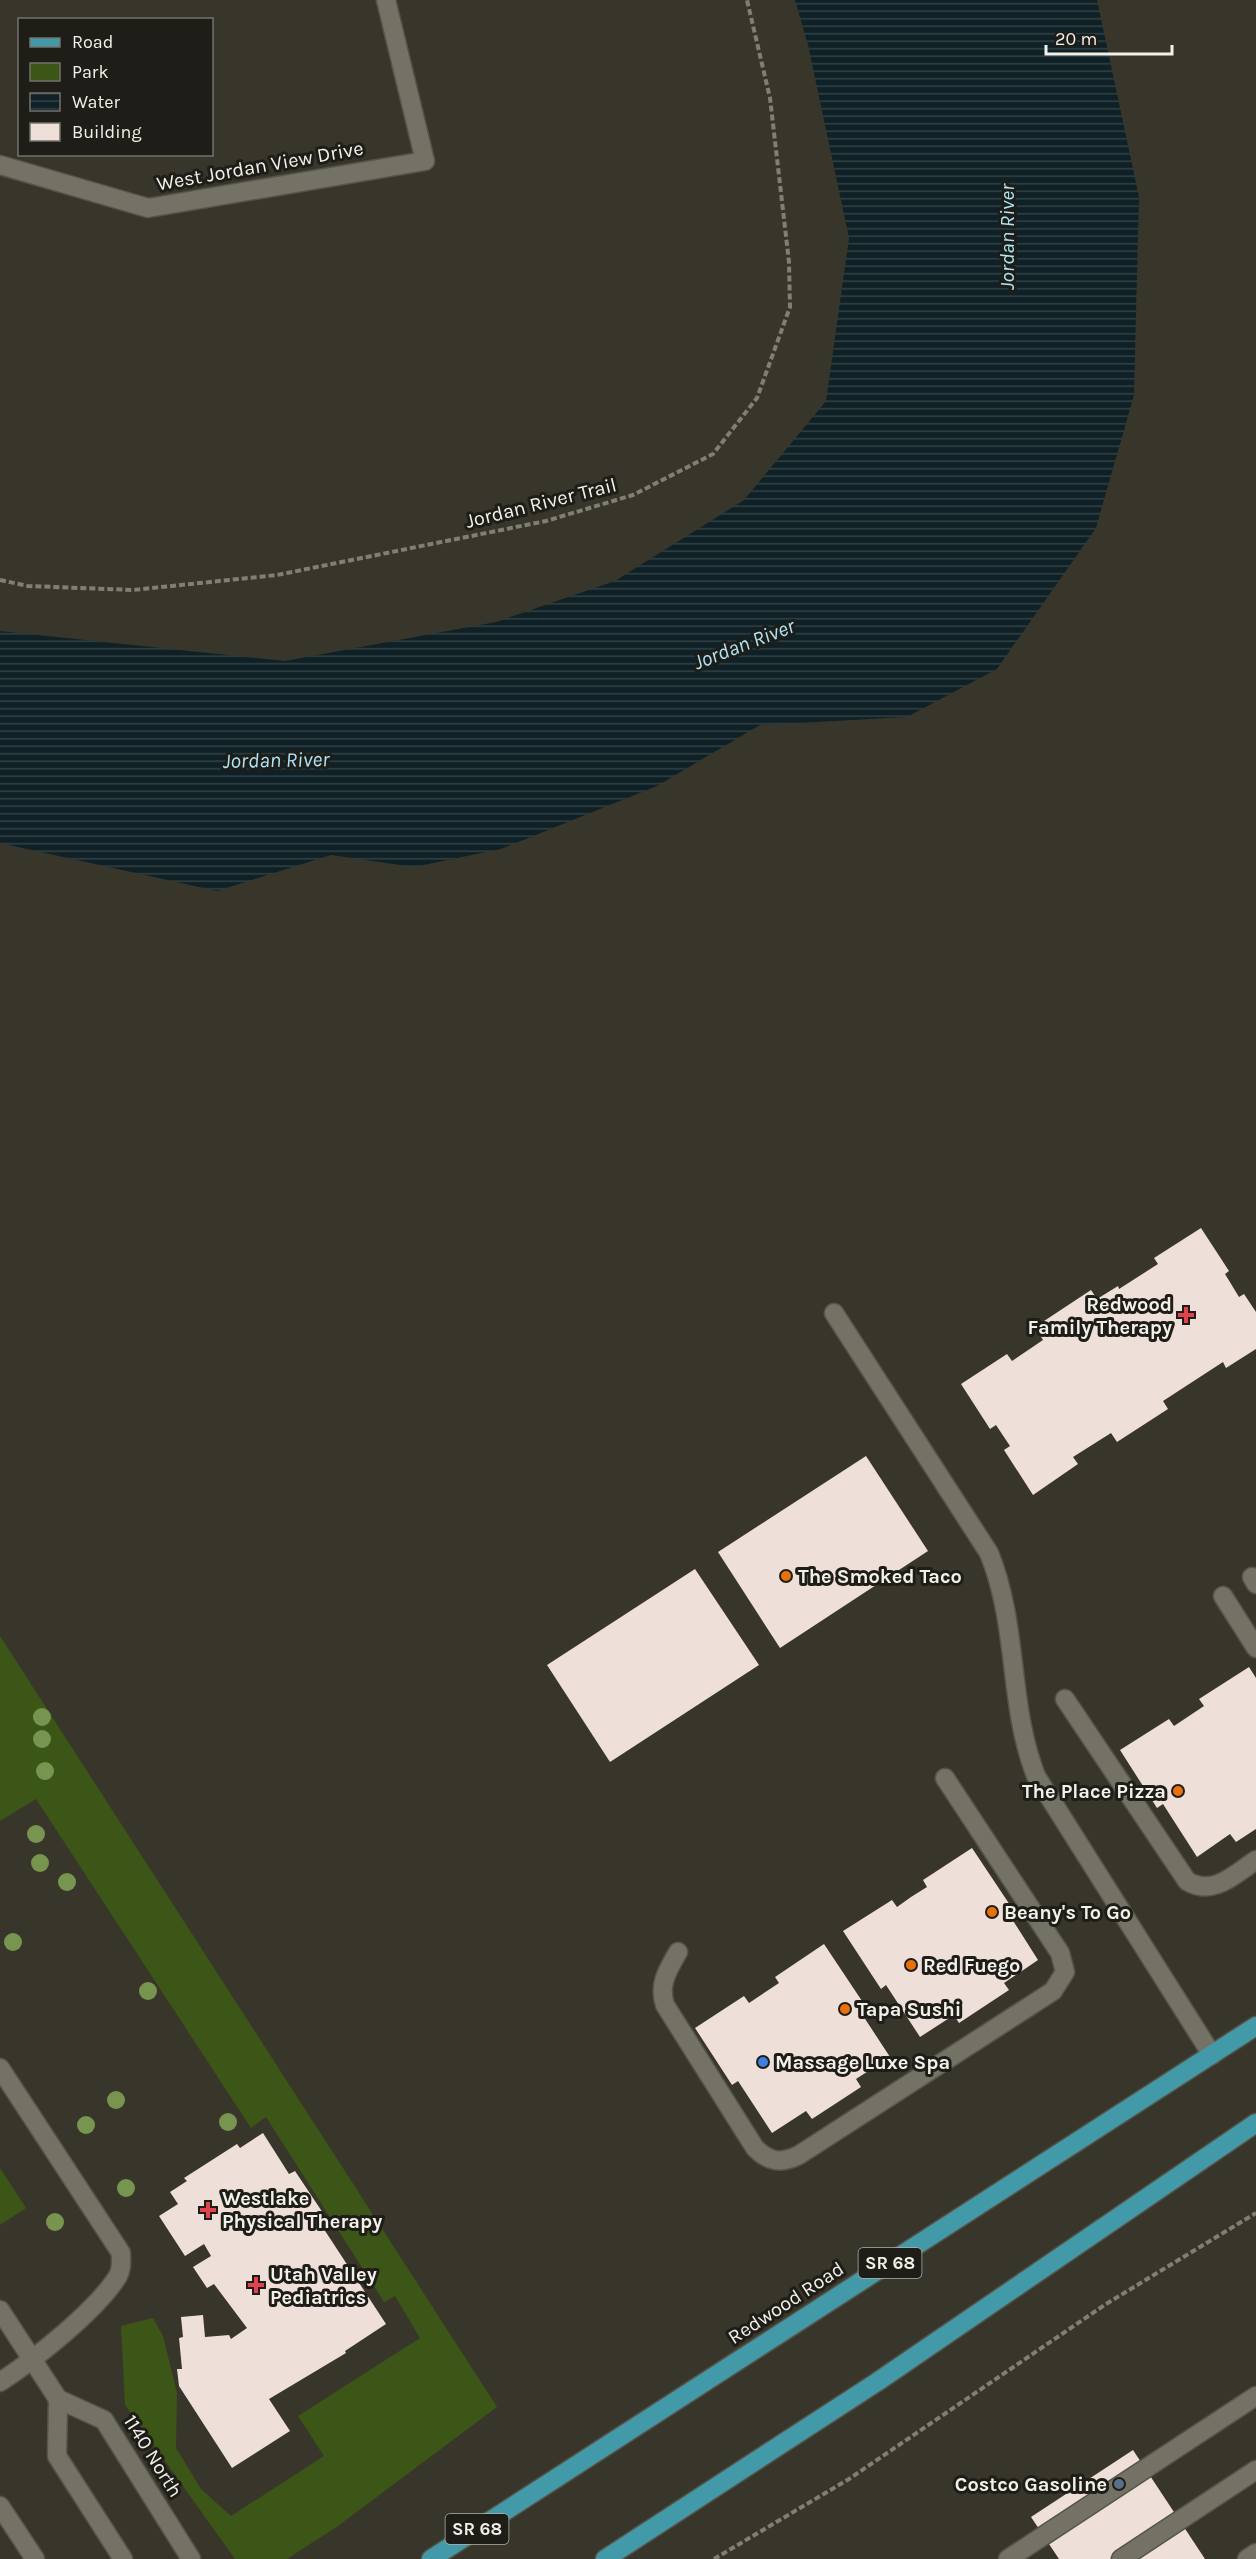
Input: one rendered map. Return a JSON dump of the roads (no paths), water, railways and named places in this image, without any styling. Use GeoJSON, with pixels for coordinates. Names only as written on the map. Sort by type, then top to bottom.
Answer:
{"type":"FeatureCollection","features":[{"type":"Feature","properties":{"kind":"main road","name":"Redwood Road"},"geometry":{"type":"LineString","coordinates":[[431,2559],[1256,2026]]}},
{"type":"Feature","properties":{"kind":"main road"},"geometry":{"type":"LineString","coordinates":[[605,2559],[877,2382],[1256,2124]]}},
{"type":"Feature","properties":{"kind":"street","name":"West Jordan View Drive"},"geometry":{"type":"LineString","coordinates":[[0,165],[148,208],[424,161],[386,0]]}},
{"type":"Feature","properties":{"kind":"street"},"geometry":{"type":"LineString","coordinates":[[834,1313],[989,1553],[1004,1595],[1026,1753],[1036,1776],[1212,2055]]}},
{"type":"Feature","properties":{"kind":"street"},"geometry":{"type":"LineString","coordinates":[[1223,1596],[1256,1648]]}},
{"type":"Feature","properties":{"kind":"street"},"geometry":{"type":"LineString","coordinates":[[1065,1700],[1187,1881],[1203,1888],[1212,1887],[1256,1860]]}},
{"type":"Feature","properties":{"kind":"street"},"geometry":{"type":"LineString","coordinates":[[678,1952],[663,1979],[661,1995],[665,2005],[755,2148],[774,2161],[787,2161],[799,2155],[1043,1997],[1060,1983],[1065,1972],[1064,1962],[945,1778]]}},
{"type":"Feature","properties":{"kind":"street"},"geometry":{"type":"LineString","coordinates":[[0,2068],[121,2253],[118,2276],[106,2292],[33,2361],[0,2382]]}},
{"type":"Feature","properties":{"kind":"street"},"geometry":{"type":"LineString","coordinates":[[0,2310],[58,2399],[57,2456],[123,2559]]}},
{"type":"Feature","properties":{"kind":"street"},"geometry":{"type":"LineString","coordinates":[[1008,2559],[1256,2396]]}},
{"type":"Feature","properties":{"kind":"street","name":"1140 North"},"geometry":{"type":"LineString","coordinates":[[58,2399],[104,2420],[191,2559]]}},
{"type":"Feature","properties":{"kind":"street"},"geometry":{"type":"LineString","coordinates":[[1121,2559],[1256,2470]]}},
{"type":"Feature","properties":{"kind":"street"},"geometry":{"type":"LineString","coordinates":[[0,2506],[34,2559]]}},
{"type":"Feature","properties":{"kind":"street"},"geometry":{"type":"LineString","coordinates":[[1247,2559],[1256,2553]]}},
{"type":"Feature","properties":{"kind":"water","name":"Jordan River"},"geometry":{"type":"Polygon","coordinates":[[[795,0],[1097,0],[1139,197],[1134,395],[1096,528],[997,669],[907,717],[760,725],[657,786],[501,849],[414,867],[331,855],[217,891],[0,843],[0,631],[285,661],[496,622],[615,581],[744,500],[826,401],[849,238],[808,45],[795,0]]]}},
{"type":"Feature","properties":{"kind":"place","name":"Redwood Family Therapy"},"geometry":{"type":"Point","coordinates":[1186,1315]}},
{"type":"Feature","properties":{"kind":"place","name":"The Smoked Taco"},"geometry":{"type":"Point","coordinates":[786,1576]}},
{"type":"Feature","properties":{"kind":"place","name":"The Place Pizza"},"geometry":{"type":"Point","coordinates":[1178,1791]}},
{"type":"Feature","properties":{"kind":"place","name":"Beany's To Go"},"geometry":{"type":"Point","coordinates":[992,1912]}},
{"type":"Feature","properties":{"kind":"place","name":"Red Fuego"},"geometry":{"type":"Point","coordinates":[911,1965]}},
{"type":"Feature","properties":{"kind":"place","name":"Tapa Sushi"},"geometry":{"type":"Point","coordinates":[845,2009]}},
{"type":"Feature","properties":{"kind":"place","name":"Massage Luxe Spa"},"geometry":{"type":"Point","coordinates":[763,2062]}},
{"type":"Feature","properties":{"kind":"place","name":"Westlake Physical Therapy"},"geometry":{"type":"Point","coordinates":[208,2210]}},
{"type":"Feature","properties":{"kind":"place","name":"Utah Valley Pediatrics"},"geometry":{"type":"Point","coordinates":[256,2285]}},
{"type":"Feature","properties":{"kind":"place","name":"Costco Gasoline"},"geometry":{"type":"Point","coordinates":[1119,2484]}}]}
